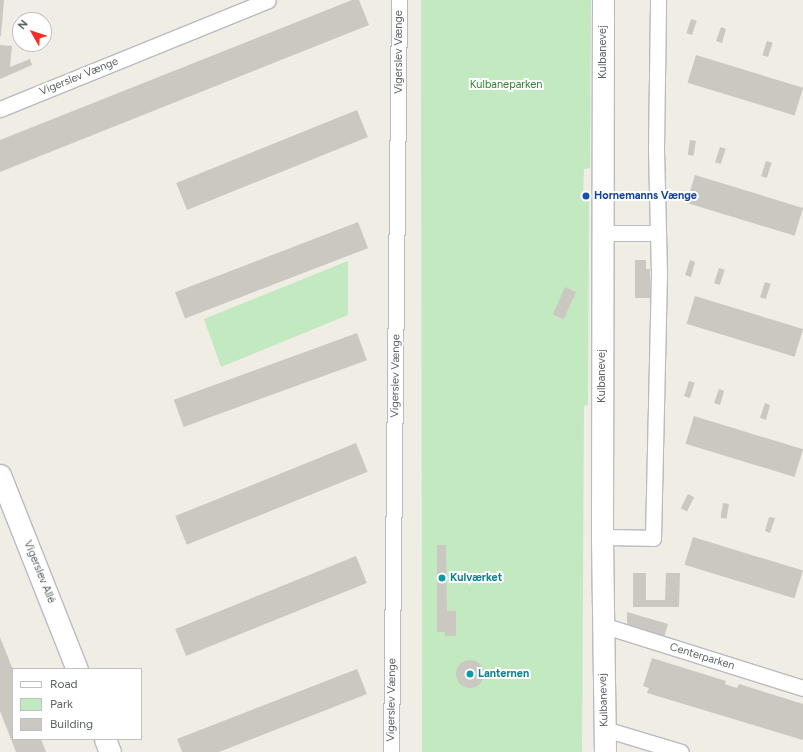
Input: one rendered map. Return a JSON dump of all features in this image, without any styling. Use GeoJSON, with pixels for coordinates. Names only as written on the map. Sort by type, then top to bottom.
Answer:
{"type":"FeatureCollection","features":[{"type":"Feature","properties":{"kind":"street","name":"Vigerslev Vænge"},"geometry":{"type":"LineString","coordinates":[[0,109],[268,0]]}},
{"type":"Feature","properties":{"kind":"street","name":"Vigerslev Vænge"},"geometry":{"type":"LineString","coordinates":[[391,752],[399,0]]}},
{"type":"Feature","properties":{"kind":"street","name":"Kulbanevej"},"geometry":{"type":"LineString","coordinates":[[603,0],[602,625],[605,752]]}},
{"type":"Feature","properties":{"kind":"street"},"geometry":{"type":"LineString","coordinates":[[602,537],[653,538],[658,344],[658,0]]}},
{"type":"Feature","properties":{"kind":"street"},"geometry":{"type":"LineString","coordinates":[[603,233],[657,233]]}},
{"type":"Feature","properties":{"kind":"street","name":"Vigerslev Allé"},"geometry":{"type":"LineString","coordinates":[[0,475],[77,668]]}},
{"type":"Feature","properties":{"kind":"street","name":"Centerparken"},"geometry":{"type":"LineString","coordinates":[[602,625],[803,688]]}},
{"type":"Feature","properties":{"kind":"street"},"geometry":{"type":"LineString","coordinates":[[605,729],[681,752]]}},
{"type":"Feature","properties":{"kind":"street"},"geometry":{"type":"LineString","coordinates":[[105,740],[110,752]]}},
{"type":"Feature","properties":{"kind":"green space","name":"Kulbaneparken"},"geometry":{"type":"Polygon","coordinates":[[[421,0],[591,0],[590,168],[584,169],[583,200],[589,201],[588,405],[584,406],[582,752],[422,752],[421,0]]]}},
{"type":"Feature","properties":{"kind":"green space"},"geometry":{"type":"Polygon","coordinates":[[[348,261],[348,315],[221,367],[204,319],[348,261]]]}},
{"type":"Feature","properties":{"kind":"building"},"geometry":{"type":"Polygon","coordinates":[[[0,0],[4,0],[1,36],[0,36],[0,0]]]}},
{"type":"Feature","properties":{"kind":"building"},"geometry":{"type":"Polygon","coordinates":[[[352,0],[359,0],[369,25],[0,172],[0,140],[352,0]]]}},
{"type":"Feature","properties":{"kind":"building"},"geometry":{"type":"Polygon","coordinates":[[[691,19],[697,21],[692,35],[686,33],[691,19]]]}},
{"type":"Feature","properties":{"kind":"building"},"geometry":{"type":"Polygon","coordinates":[[[721,27],[726,29],[722,43],[716,41],[721,27]]]}},
{"type":"Feature","properties":{"kind":"building"},"geometry":{"type":"Polygon","coordinates":[[[767,41],[773,43],[768,57],[762,55],[767,41]]]}},
{"type":"Feature","properties":{"kind":"building"},"geometry":{"type":"Polygon","coordinates":[[[0,45],[12,46],[10,67],[30,59],[32,65],[0,79],[0,45]]]}},
{"type":"Feature","properties":{"kind":"building"},"geometry":{"type":"Polygon","coordinates":[[[696,55],[803,88],[795,115],[688,83],[696,55]]]}},
{"type":"Feature","properties":{"kind":"building"},"geometry":{"type":"Polygon","coordinates":[[[357,110],[368,137],[187,210],[176,183],[357,110]]]}},
{"type":"Feature","properties":{"kind":"building"},"geometry":{"type":"Polygon","coordinates":[[[690,140],[696,141],[694,156],[688,155],[690,140]]]}},
{"type":"Feature","properties":{"kind":"building"},"geometry":{"type":"Polygon","coordinates":[[[720,147],[726,149],[721,164],[715,162],[720,147]]]}},
{"type":"Feature","properties":{"kind":"building"},"geometry":{"type":"Polygon","coordinates":[[[766,161],[772,163],[767,178],[761,176],[766,161]]]}},
{"type":"Feature","properties":{"kind":"building"},"geometry":{"type":"Polygon","coordinates":[[[695,175],[803,208],[795,236],[687,203],[695,175]]]}},
{"type":"Feature","properties":{"kind":"building"},"geometry":{"type":"Polygon","coordinates":[[[358,222],[368,248],[185,318],[175,292],[358,222]]]}},
{"type":"Feature","properties":{"kind":"building"},"geometry":{"type":"Polygon","coordinates":[[[635,260],[646,260],[646,269],[650,269],[650,298],[635,298],[635,260]]]}},
{"type":"Feature","properties":{"kind":"building"},"geometry":{"type":"Polygon","coordinates":[[[690,260],[695,262],[691,277],[685,275],[690,260]]]}},
{"type":"Feature","properties":{"kind":"building"},"geometry":{"type":"Polygon","coordinates":[[[719,268],[725,270],[720,285],[714,283],[719,268]]]}},
{"type":"Feature","properties":{"kind":"building"},"geometry":{"type":"Polygon","coordinates":[[[765,282],[771,284],[766,299],[760,297],[765,282]]]}},
{"type":"Feature","properties":{"kind":"building"},"geometry":{"type":"Polygon","coordinates":[[[565,287],[576,292],[564,319],[553,314],[565,287]]]}},
{"type":"Feature","properties":{"kind":"building"},"geometry":{"type":"Polygon","coordinates":[[[695,296],[803,329],[795,357],[687,324],[695,296]]]}},
{"type":"Feature","properties":{"kind":"building"},"geometry":{"type":"Polygon","coordinates":[[[357,333],[367,360],[184,427],[174,400],[357,333]]]}},
{"type":"Feature","properties":{"kind":"building"},"geometry":{"type":"Polygon","coordinates":[[[689,381],[695,383],[690,398],[684,396],[689,381]]]}},
{"type":"Feature","properties":{"kind":"building"},"geometry":{"type":"Polygon","coordinates":[[[719,389],[724,391],[720,405],[714,403],[719,389]]]}},
{"type":"Feature","properties":{"kind":"building"},"geometry":{"type":"Polygon","coordinates":[[[765,403],[770,405],[766,420],[760,418],[765,403]]]}},
{"type":"Feature","properties":{"kind":"building"},"geometry":{"type":"Polygon","coordinates":[[[694,416],[803,449],[795,477],[686,444],[694,416]]]}},
{"type":"Feature","properties":{"kind":"building"},"geometry":{"type":"Polygon","coordinates":[[[356,443],[368,472],[187,545],[175,516],[356,443]]]}},
{"type":"Feature","properties":{"kind":"building"},"geometry":{"type":"Polygon","coordinates":[[[688,494],[694,497],[687,511],[681,508],[688,494]]]}},
{"type":"Feature","properties":{"kind":"building"},"geometry":{"type":"Polygon","coordinates":[[[723,503],[729,504],[727,519],[721,518],[723,503]]]}},
{"type":"Feature","properties":{"kind":"building"},"geometry":{"type":"Polygon","coordinates":[[[769,517],[775,518],[770,533],[765,531],[769,517]]]}},
{"type":"Feature","properties":{"kind":"building"},"geometry":{"type":"Polygon","coordinates":[[[693,537],[803,571],[794,598],[685,565],[693,537]]]}},
{"type":"Feature","properties":{"kind":"building","name":"Kulværket"},"geometry":{"type":"Polygon","coordinates":[[[437,545],[446,545],[447,611],[456,611],[456,636],[445,636],[445,632],[437,632],[437,545]]]}},
{"type":"Feature","properties":{"kind":"building"},"geometry":{"type":"Polygon","coordinates":[[[356,556],[367,583],[186,656],[175,629],[356,556]]]}},
{"type":"Feature","properties":{"kind":"building"},"geometry":{"type":"Polygon","coordinates":[[[633,573],[646,573],[646,600],[665,600],[666,573],[680,573],[679,607],[633,607],[633,573]]]}},
{"type":"Feature","properties":{"kind":"building"},"geometry":{"type":"Polygon","coordinates":[[[627,612],[668,624],[664,638],[627,629],[627,612]]]}},
{"type":"Feature","properties":{"kind":"building"},"geometry":{"type":"Polygon","coordinates":[[[0,637],[12,668],[12,740],[41,740],[46,752],[16,752],[0,711],[0,637]]]}},
{"type":"Feature","properties":{"kind":"building"},"geometry":{"type":"Polygon","coordinates":[[[652,658],[726,681],[725,684],[737,688],[739,684],[803,704],[803,740],[647,693],[649,688],[643,686],[652,658]]]}},
{"type":"Feature","properties":{"kind":"building","name":"Lanternen"},"geometry":{"type":"Polygon","coordinates":[[[470,660],[480,664],[484,674],[480,684],[470,688],[460,684],[456,674],[460,664],[470,660]]]}},
{"type":"Feature","properties":{"kind":"building"},"geometry":{"type":"Polygon","coordinates":[[[357,669],[367,694],[219,752],[182,752],[177,739],[357,669]]]}},
{"type":"Feature","properties":{"kind":"place","name":"Hornemanns Vænge"},"geometry":{"type":"Point","coordinates":[586,196]}},
{"type":"Feature","properties":{"kind":"place","name":"Kulværket"},"geometry":{"type":"Point","coordinates":[442,578]}},
{"type":"Feature","properties":{"kind":"place","name":"Lanternen"},"geometry":{"type":"Point","coordinates":[470,674]}}]}
